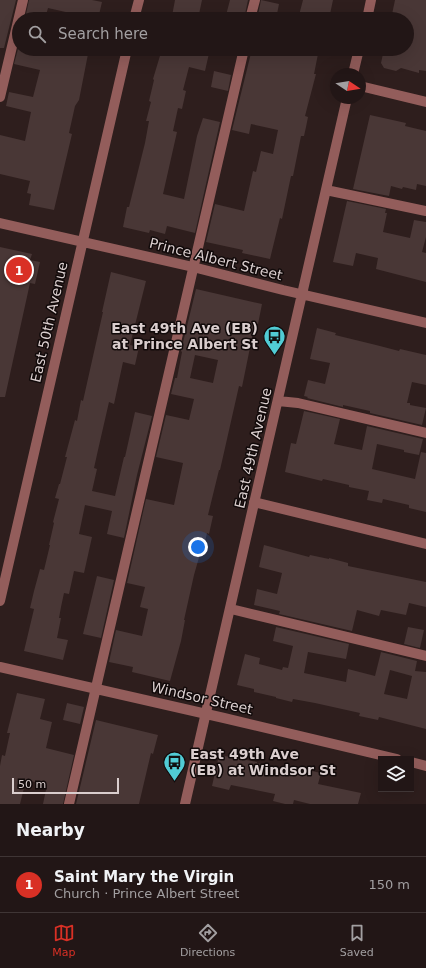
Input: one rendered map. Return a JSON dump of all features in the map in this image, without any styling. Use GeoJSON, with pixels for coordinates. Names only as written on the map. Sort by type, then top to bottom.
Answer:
{"type":"FeatureCollection","features":[{"type":"Feature","properties":{"kind":"street"},"geometry":{"type":"LineString","coordinates":[[20,12],[23,0]]}},
{"type":"Feature","properties":{"kind":"street"},"geometry":{"type":"LineString","coordinates":[[135,12],[138,0]]}},
{"type":"Feature","properties":{"kind":"street"},"geometry":{"type":"LineString","coordinates":[[252,12],[255,0]]}},
{"type":"Feature","properties":{"kind":"street"},"geometry":{"type":"LineString","coordinates":[[369,12],[372,0]]}},
{"type":"Feature","properties":{"kind":"street"},"geometry":{"type":"LineString","coordinates":[[0,97],[12,46]]}},
{"type":"Feature","properties":{"kind":"street","name":"East 50th Avenue"},"geometry":{"type":"LineString","coordinates":[[0,601],[125,56]]}},
{"type":"Feature","properties":{"kind":"street"},"geometry":{"type":"LineString","coordinates":[[69,804],[242,56]]}},
{"type":"Feature","properties":{"kind":"street"},"geometry":{"type":"LineString","coordinates":[[354,68],[357,56]]}},
{"type":"Feature","properties":{"kind":"street"},"geometry":{"type":"LineString","coordinates":[[366,87],[426,102]]}},
{"type":"Feature","properties":{"kind":"street","name":"East 49th Avenue"},"geometry":{"type":"LineString","coordinates":[[186,804],[346,104]]}},
{"type":"Feature","properties":{"kind":"street"},"geometry":{"type":"LineString","coordinates":[[326,190],[426,211]]}},
{"type":"Feature","properties":{"kind":"street","name":"Prince Albert Street"},"geometry":{"type":"LineString","coordinates":[[0,223],[193,267],[426,323]]}},
{"type":"Feature","properties":{"kind":"street"},"geometry":{"type":"LineString","coordinates":[[278,401],[298,403],[426,433]]}},
{"type":"Feature","properties":{"kind":"street"},"geometry":{"type":"LineString","coordinates":[[254,502],[426,544]]}},
{"type":"Feature","properties":{"kind":"street"},"geometry":{"type":"LineString","coordinates":[[231,609],[426,656]]}},
{"type":"Feature","properties":{"kind":"street","name":"Windsor Street"},"geometry":{"type":"LineString","coordinates":[[0,666],[385,756]]}},
{"type":"Feature","properties":{"kind":"street"},"geometry":{"type":"LineString","coordinates":[[414,763],[426,766]]}},
{"type":"Feature","properties":{"kind":"building"},"geometry":{"type":"Polygon","coordinates":[[[0,0],[16,0],[4,48],[0,48],[0,0]]]}},
{"type":"Feature","properties":{"kind":"building"},"geometry":{"type":"Polygon","coordinates":[[[29,0],[92,0],[102,2],[100,12],[66,12],[48,8],[47,12],[26,12],[29,0]]]}},
{"type":"Feature","properties":{"kind":"building"},"geometry":{"type":"Polygon","coordinates":[[[175,0],[202,0],[199,12],[173,12],[175,0]]]}},
{"type":"Feature","properties":{"kind":"building"},"geometry":{"type":"Polygon","coordinates":[[[230,0],[248,0],[245,12],[227,12],[230,0]]]}},
{"type":"Feature","properties":{"kind":"building"},"geometry":{"type":"Polygon","coordinates":[[[261,0],[279,4],[277,12],[259,12],[261,0]]]}},
{"type":"Feature","properties":{"kind":"building"},"geometry":{"type":"Polygon","coordinates":[[[303,0],[333,0],[330,12],[300,12],[303,0]]]}},
{"type":"Feature","properties":{"kind":"building"},"geometry":{"type":"Polygon","coordinates":[[[395,0],[426,0],[426,71],[419,70],[419,73],[401,68],[396,71],[384,68],[381,63],[382,56],[414,56],[414,12],[392,12],[395,0]]]}},
{"type":"Feature","properties":{"kind":"building"},"geometry":{"type":"Polygon","coordinates":[[[16,56],[88,56],[79,100],[75,106],[69,133],[72,134],[54,210],[29,205],[31,194],[27,193],[30,181],[0,174],[0,135],[25,141],[31,112],[6,106],[9,92],[33,97],[40,70],[14,64],[16,56]]]}},
{"type":"Feature","properties":{"kind":"building"},"geometry":{"type":"Polygon","coordinates":[[[160,56],[208,56],[205,71],[189,67],[183,90],[186,91],[182,109],[178,108],[173,131],[177,132],[163,194],[184,199],[197,136],[203,118],[220,122],[195,233],[167,226],[165,234],[150,230],[149,233],[123,227],[145,143],[149,121],[146,121],[151,102],[149,101],[153,79],[160,56]]]}},
{"type":"Feature","properties":{"kind":"building"},"geometry":{"type":"Polygon","coordinates":[[[250,56],[318,56],[314,74],[316,74],[305,116],[308,117],[304,136],[301,136],[293,176],[291,176],[282,219],[280,218],[270,259],[242,253],[243,250],[206,242],[215,204],[244,211],[253,171],[256,172],[261,151],[273,154],[278,130],[251,124],[249,134],[232,130],[250,56]]]}},
{"type":"Feature","properties":{"kind":"building"},"geometry":{"type":"Polygon","coordinates":[[[214,71],[231,75],[228,91],[211,87],[214,71]]]}},
{"type":"Feature","properties":{"kind":"building"},"geometry":{"type":"Polygon","coordinates":[[[370,115],[406,123],[405,126],[426,131],[426,186],[417,184],[416,190],[403,187],[402,189],[391,186],[389,196],[353,189],[370,115]]]}},
{"type":"Feature","properties":{"kind":"building"},"geometry":{"type":"Polygon","coordinates":[[[347,201],[386,209],[385,213],[387,213],[383,232],[410,238],[414,220],[426,222],[426,237],[422,252],[426,253],[426,282],[376,269],[378,258],[356,253],[353,266],[333,262],[347,201]]]}},
{"type":"Feature","properties":{"kind":"building"},"geometry":{"type":"Polygon","coordinates":[[[0,247],[32,254],[30,260],[40,262],[35,284],[30,283],[5,397],[0,397],[0,247]]]}},
{"type":"Feature","properties":{"kind":"building"},"geometry":{"type":"Polygon","coordinates":[[[111,272],[146,281],[130,345],[139,347],[135,365],[123,362],[114,404],[109,402],[94,468],[97,469],[92,491],[115,496],[135,412],[152,416],[137,475],[124,538],[107,534],[112,511],[85,505],[79,534],[92,537],[84,573],[74,571],[69,594],[64,593],[57,638],[68,640],[63,660],[24,651],[34,609],[30,608],[34,591],[40,569],[44,570],[50,545],[53,522],[59,499],[55,498],[67,457],[65,457],[75,420],[77,421],[81,400],[83,401],[111,272]]]}},
{"type":"Feature","properties":{"kind":"building"},"geometry":{"type":"Polygon","coordinates":[[[196,289],[262,304],[258,324],[255,323],[242,387],[239,386],[208,515],[213,516],[209,534],[207,533],[202,555],[200,554],[194,575],[181,641],[170,681],[132,672],[133,667],[109,662],[116,630],[142,636],[148,609],[140,607],[145,587],[127,583],[146,499],[174,505],[183,463],[156,457],[166,415],[189,420],[194,399],[171,394],[175,378],[177,378],[181,351],[196,289]],[[195,355],[190,378],[213,383],[218,360],[195,355]]]}},
{"type":"Feature","properties":{"kind":"building"},"geometry":{"type":"Polygon","coordinates":[[[317,328],[336,333],[335,335],[399,351],[400,349],[426,355],[426,385],[412,382],[407,403],[426,408],[422,425],[370,413],[370,411],[343,405],[343,407],[304,396],[308,380],[325,384],[330,363],[310,359],[317,328]]]}},
{"type":"Feature","properties":{"kind":"building"},"geometry":{"type":"Polygon","coordinates":[[[304,411],[340,419],[334,444],[362,450],[367,426],[423,439],[419,455],[377,444],[372,469],[415,479],[421,452],[426,453],[426,512],[409,508],[409,505],[383,499],[382,503],[367,500],[369,491],[349,487],[349,485],[323,479],[322,481],[285,472],[291,443],[296,444],[304,411]]]}},
{"type":"Feature","properties":{"kind":"building"},"geometry":{"type":"Polygon","coordinates":[[[264,545],[309,557],[310,555],[329,558],[348,563],[348,566],[426,582],[426,607],[409,603],[406,615],[381,610],[379,616],[357,610],[352,631],[279,614],[280,611],[254,605],[257,589],[277,594],[282,573],[259,567],[264,545]]]}},
{"type":"Feature","properties":{"kind":"building"},"geometry":{"type":"Polygon","coordinates":[[[97,576],[114,580],[101,638],[83,634],[97,576]]]}},
{"type":"Feature","properties":{"kind":"building"},"geometry":{"type":"Polygon","coordinates":[[[276,627],[349,644],[346,659],[308,652],[304,673],[346,682],[348,669],[375,676],[381,652],[417,661],[415,671],[426,672],[426,729],[379,717],[378,720],[359,716],[360,713],[315,703],[293,699],[292,702],[254,692],[254,689],[237,685],[245,654],[260,658],[259,664],[282,670],[283,667],[288,668],[293,646],[273,641],[276,627]],[[390,670],[384,694],[407,699],[412,676],[390,670]]]}},
{"type":"Feature","properties":{"kind":"building"},"geometry":{"type":"Polygon","coordinates":[[[408,627],[424,630],[420,648],[404,644],[408,627]]]}},
{"type":"Feature","properties":{"kind":"building"},"geometry":{"type":"Polygon","coordinates":[[[17,693],[45,699],[40,719],[52,722],[46,748],[74,755],[63,804],[43,804],[47,785],[26,780],[20,804],[0,804],[0,766],[2,755],[5,756],[10,733],[7,733],[17,693]]]}},
{"type":"Feature","properties":{"kind":"building"},"geometry":{"type":"Polygon","coordinates":[[[67,703],[84,707],[80,724],[63,720],[67,703]]]}},
{"type":"Feature","properties":{"kind":"building"},"geometry":{"type":"Polygon","coordinates":[[[96,720],[158,735],[153,754],[151,753],[139,804],[76,804],[96,720]]]}},
{"type":"Feature","properties":{"kind":"building"},"geometry":{"type":"Polygon","coordinates":[[[219,755],[257,762],[279,768],[279,770],[302,775],[303,769],[321,773],[318,784],[361,793],[358,804],[310,804],[294,800],[293,804],[285,804],[273,801],[275,794],[231,785],[229,790],[212,786],[219,755]]]}},
{"type":"Feature","properties":{"kind":"place","name":"Saint Mary the Virgin"},"geometry":{"type":"Point","coordinates":[19,270]}},
{"type":"Feature","properties":{"kind":"place","name":"East 49th Ave (EB) at Prince Albert St"},"geometry":{"type":"Point","coordinates":[274,356]}},
{"type":"Feature","properties":{"kind":"place","name":"East 49th Ave (EB) at Windsor St"},"geometry":{"type":"Point","coordinates":[175,782]}}]}
